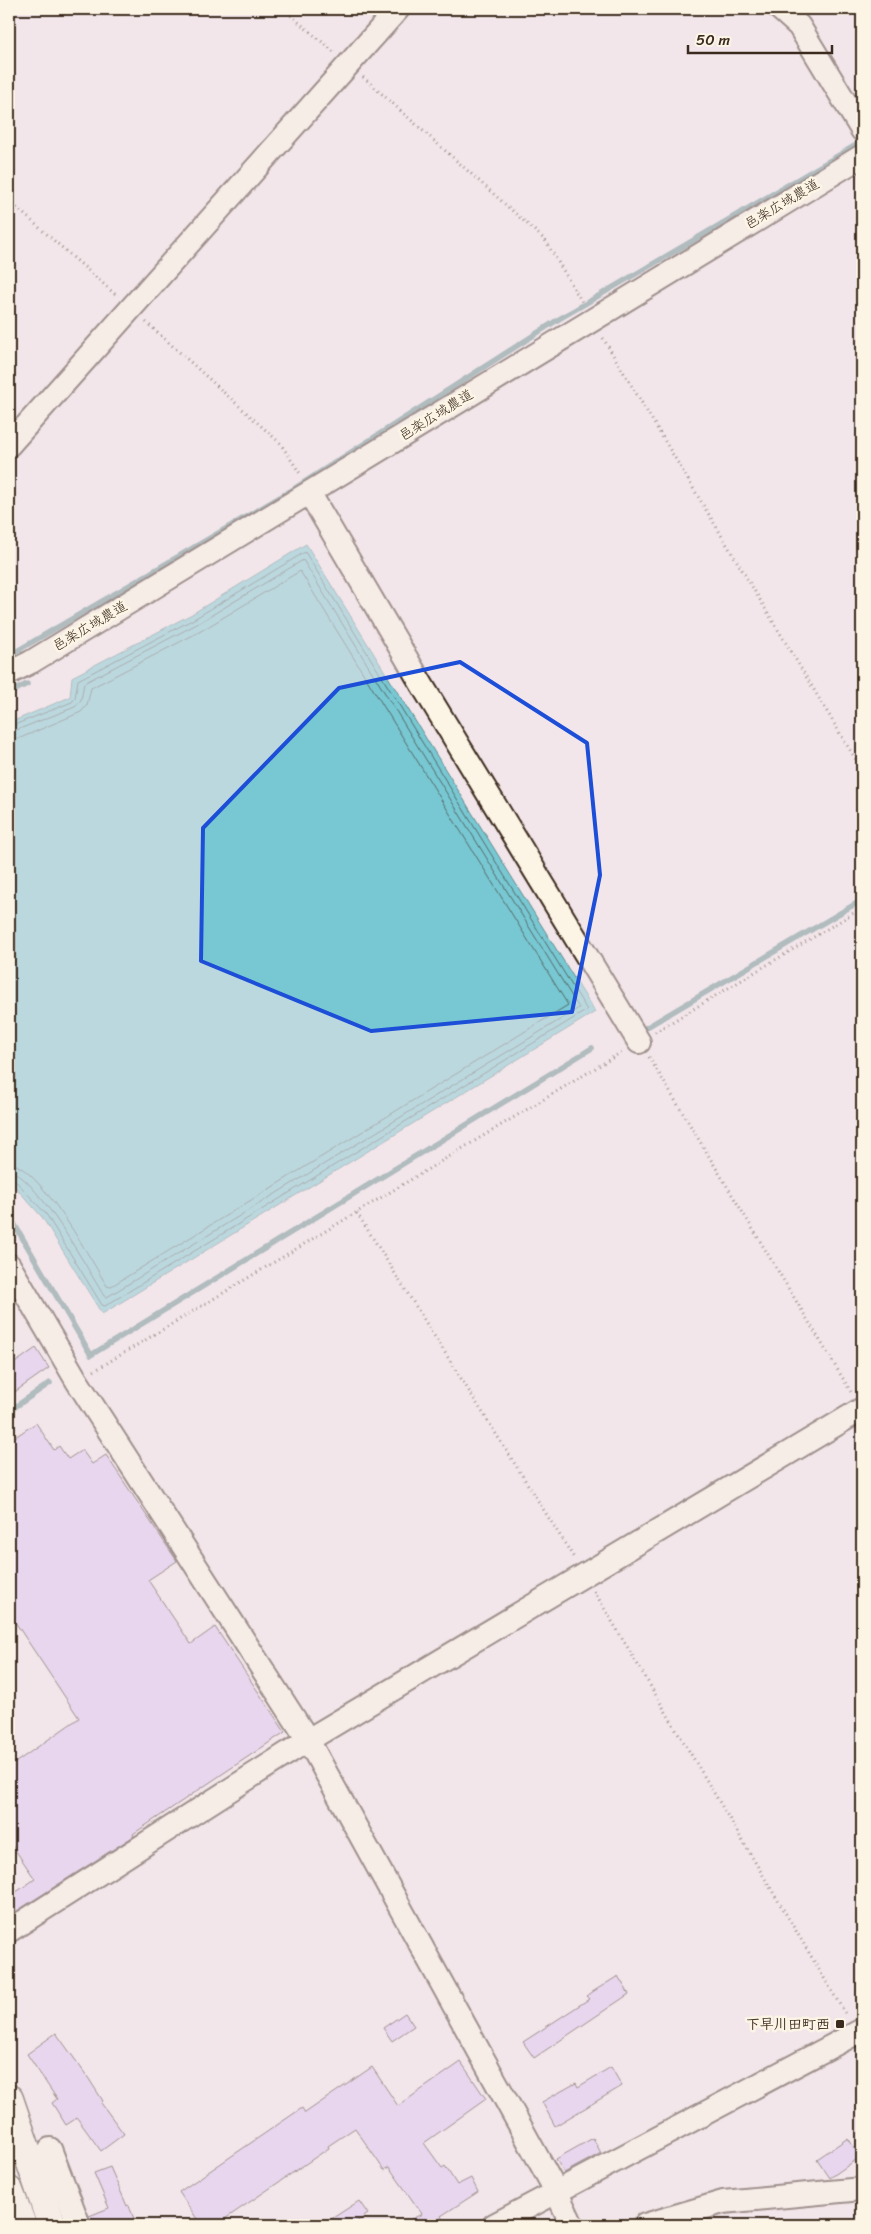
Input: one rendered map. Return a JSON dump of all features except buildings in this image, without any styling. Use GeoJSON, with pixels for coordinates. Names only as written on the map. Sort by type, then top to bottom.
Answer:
{"type":"FeatureCollection","features":[{"type":"Feature","properties":{"kind":"main road"},"geometry":{"type":"LineString","coordinates":[[9,2099],[52,2225]]}},
{"type":"Feature","properties":{"kind":"main road"},"geometry":{"type":"LineString","coordinates":[[9,2191],[22,2225]]}},
{"type":"Feature","properties":{"kind":"street"},"geometry":{"type":"LineString","coordinates":[[9,445],[398,9]]}},
{"type":"Feature","properties":{"kind":"street"},"geometry":{"type":"LineString","coordinates":[[780,9],[800,26],[862,130]]}},
{"type":"Feature","properties":{"kind":"street","name":"邑楽広域農道"},"geometry":{"type":"LineString","coordinates":[[9,673],[31,662],[306,485],[587,310],[862,156]]}},
{"type":"Feature","properties":{"kind":"street"},"geometry":{"type":"LineString","coordinates":[[306,485],[425,690],[639,1042]]}},
{"type":"Feature","properties":{"kind":"street"},"geometry":{"type":"LineString","coordinates":[[9,1266],[77,1381],[308,1740],[557,2193],[572,2225]]}},
{"type":"Feature","properties":{"kind":"street"},"geometry":{"type":"LineString","coordinates":[[9,1931],[308,1740],[862,1410]]}},
{"type":"Feature","properties":{"kind":"street"},"geometry":{"type":"LineString","coordinates":[[494,2225],[860,2035]]}},
{"type":"Feature","properties":{"kind":"street"},"geometry":{"type":"LineString","coordinates":[[50,2149],[78,2225]]}},
{"type":"Feature","properties":{"kind":"street"},"geometry":{"type":"LineString","coordinates":[[645,2225],[723,2202],[862,2190]]}},
{"type":"Feature","properties":{"kind":"path"},"geometry":{"type":"LineString","coordinates":[[283,9],[349,64],[545,240],[862,770]]}},
{"type":"Feature","properties":{"kind":"path"},"geometry":{"type":"LineString","coordinates":[[9,201],[280,443],[306,485]]}},
{"type":"Feature","properties":{"kind":"path"},"geometry":{"type":"LineString","coordinates":[[77,1381],[862,908]]}},
{"type":"Feature","properties":{"kind":"path"},"geometry":{"type":"LineString","coordinates":[[639,1042],[862,1410]]}},
{"type":"Feature","properties":{"kind":"path"},"geometry":{"type":"LineString","coordinates":[[357,1213],[584,1574],[860,2035]]}},
{"type":"Feature","properties":{"kind":"highlighted area"},"geometry":{"type":"Polygon","coordinates":[[[460,662],[587,743],[600,875],[572,1012],[371,1031],[201,961],[203,828],[339,688],[460,662]]]}},
{"type":"Feature","properties":{"kind":"water"},"geometry":{"type":"Polygon","coordinates":[[[306,544],[595,1012],[102,1314],[42,1217],[9,1180],[9,723],[70,697],[72,677],[192,614],[306,544]]]}},
{"type":"Feature","properties":{"kind":"waterway"},"geometry":{"type":"LineString","coordinates":[[10,655],[292,490],[559,319],[856,145]]}},
{"type":"Feature","properties":{"kind":"waterway"},"geometry":{"type":"LineString","coordinates":[[9,693],[27,684]]}},
{"type":"Feature","properties":{"kind":"waterway"},"geometry":{"type":"LineString","coordinates":[[642,1030],[862,900]]}},
{"type":"Feature","properties":{"kind":"waterway"},"geometry":{"type":"LineString","coordinates":[[9,1215],[91,1355],[592,1048]]}},
{"type":"Feature","properties":{"kind":"waterway"},"geometry":{"type":"LineString","coordinates":[[9,1411],[50,1383]]}},
{"type":"Feature","properties":{"kind":"place","name":"下早川田町西"},"geometry":{"type":"Point","coordinates":[840,2024]}}]}
